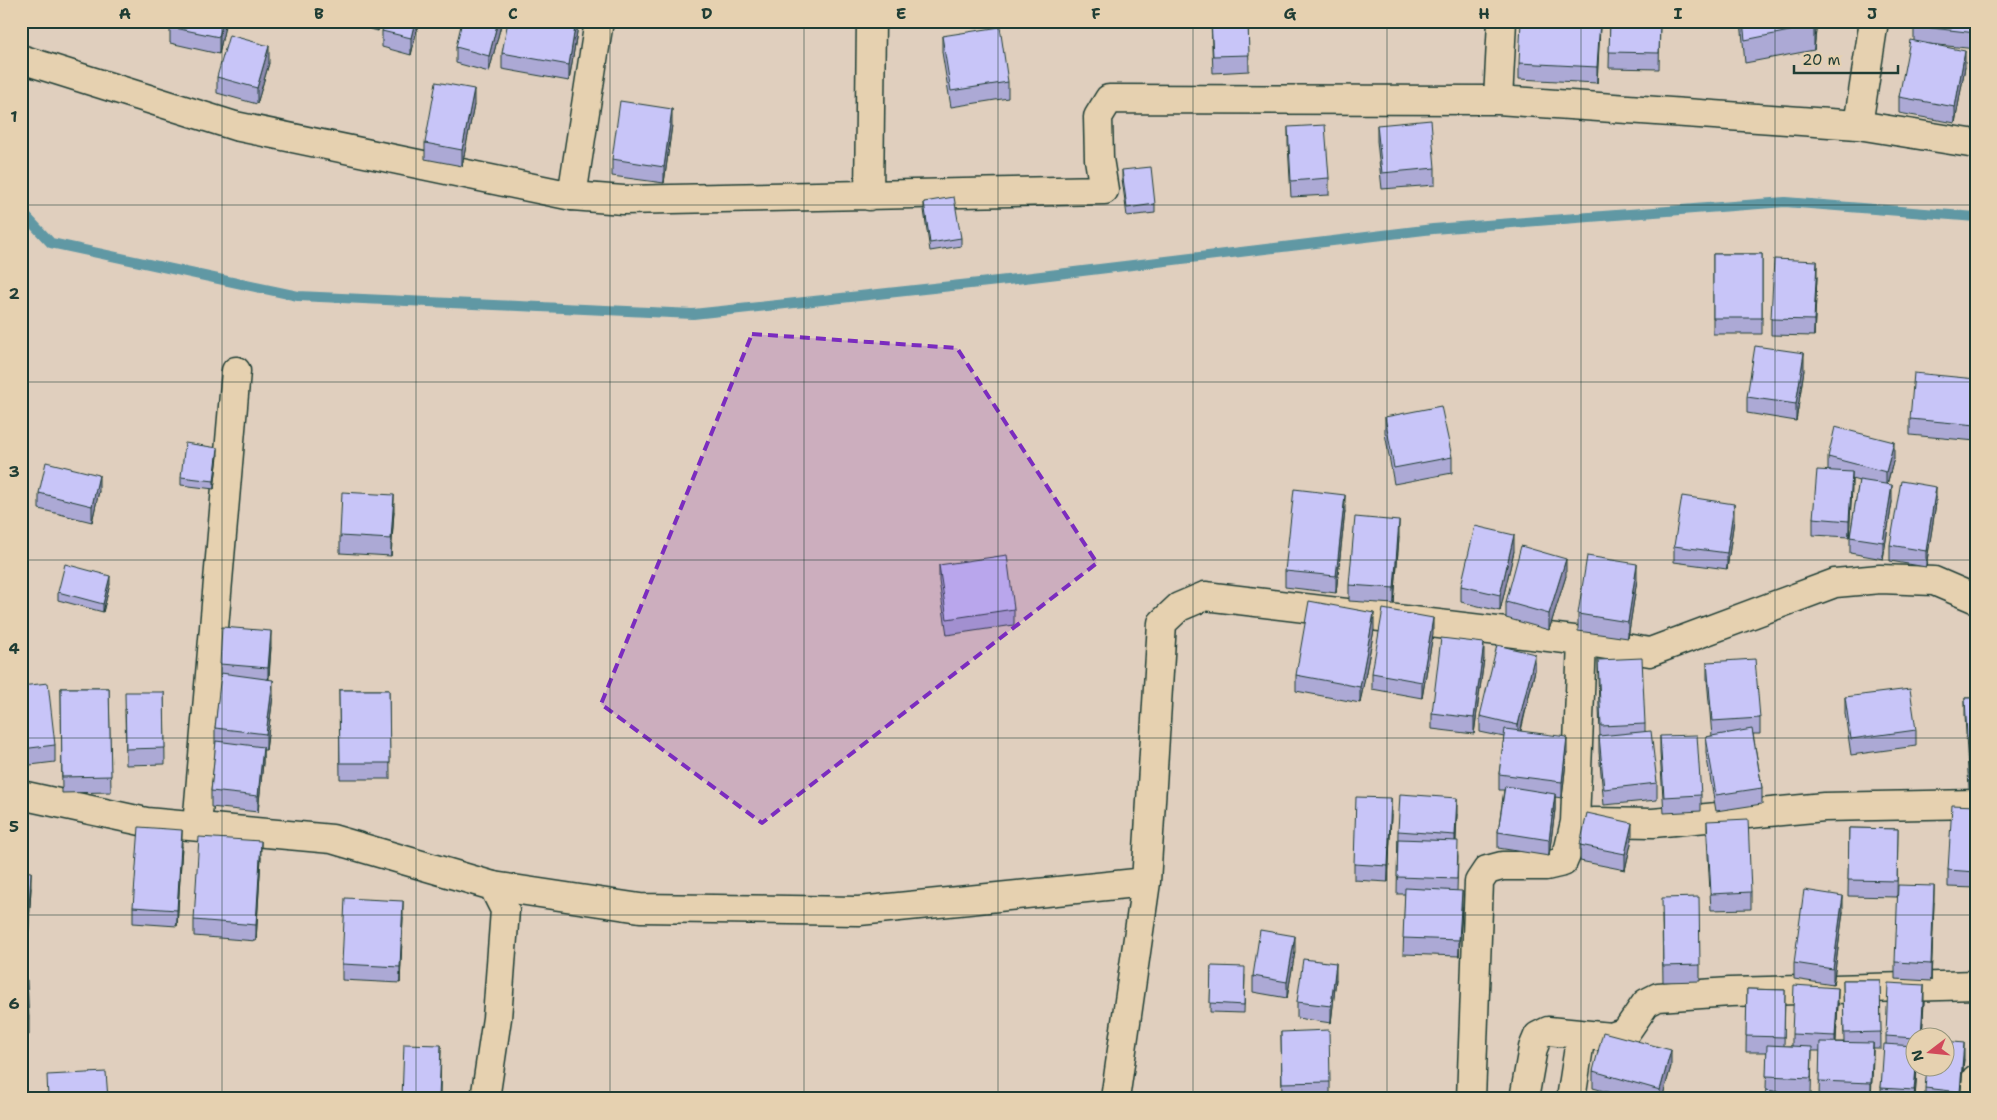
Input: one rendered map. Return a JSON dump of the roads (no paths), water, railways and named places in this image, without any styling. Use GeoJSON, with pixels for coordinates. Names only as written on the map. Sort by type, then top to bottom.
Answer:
{"type":"FeatureCollection","features":[{"type":"Feature","properties":{"kind":"street"},"geometry":{"type":"LineString","coordinates":[[572,196],[599,21]]}},
{"type":"Feature","properties":{"kind":"street"},"geometry":{"type":"LineString","coordinates":[[869,196],[871,21]]}},
{"type":"Feature","properties":{"kind":"street"},"geometry":{"type":"LineString","coordinates":[[1498,100],[1502,21]]}},
{"type":"Feature","properties":{"kind":"street"},"geometry":{"type":"LineString","coordinates":[[1858,125],[1874,21]]}},
{"type":"Feature","properties":{"kind":"street"},"geometry":{"type":"LineString","coordinates":[[21,59],[235,126],[572,196],[623,200],[1104,190],[1099,159],[1098,117],[1109,99],[1134,97],[1200,101],[1498,100],[1858,125],[1976,144]]}},
{"type":"Feature","properties":{"kind":"street"},"geometry":{"type":"LineString","coordinates":[[197,826],[236,371]]}},
{"type":"Feature","properties":{"kind":"street"},"geometry":{"type":"LineString","coordinates":[[1115,1099],[1146,882],[1162,623],[1179,607],[1205,596],[1650,652],[1844,582],[1880,579],[1934,581],[1976,599]]}},
{"type":"Feature","properties":{"kind":"street"},"geometry":{"type":"LineString","coordinates":[[1471,1099],[1478,882],[1487,870],[1502,866],[1546,866],[1563,862],[1569,848],[1575,822],[1582,642]]}},
{"type":"Feature","properties":{"kind":"street"},"geometry":{"type":"LineString","coordinates":[[21,795],[146,822],[332,839],[493,886],[640,908],[859,911],[1146,882]]}},
{"type":"Feature","properties":{"kind":"street"},"geometry":{"type":"LineString","coordinates":[[1575,822],[1653,823],[1824,807],[1976,804]]}},
{"type":"Feature","properties":{"kind":"street"},"geometry":{"type":"LineString","coordinates":[[485,1099],[497,1018],[505,910],[493,886]]}},
{"type":"Feature","properties":{"kind":"street"},"geometry":{"type":"LineString","coordinates":[[1524,1099],[1538,1036],[1548,1031],[1611,1037],[1626,1032],[1646,1003],[1658,997],[1730,992],[1976,985]]}},
{"type":"Feature","properties":{"kind":"street"},"geometry":{"type":"LineString","coordinates":[[1571,1099],[1581,1034]]}},
{"type":"Feature","properties":{"kind":"street"},"geometry":{"type":"LineString","coordinates":[[1973,1099],[1976,1079]]}},
{"type":"Feature","properties":{"kind":"waterway"},"geometry":{"type":"LineString","coordinates":[[21,211],[51,243],[298,296],[693,314],[1016,279],[1433,229],[1785,202],[1976,217]]}}]}
